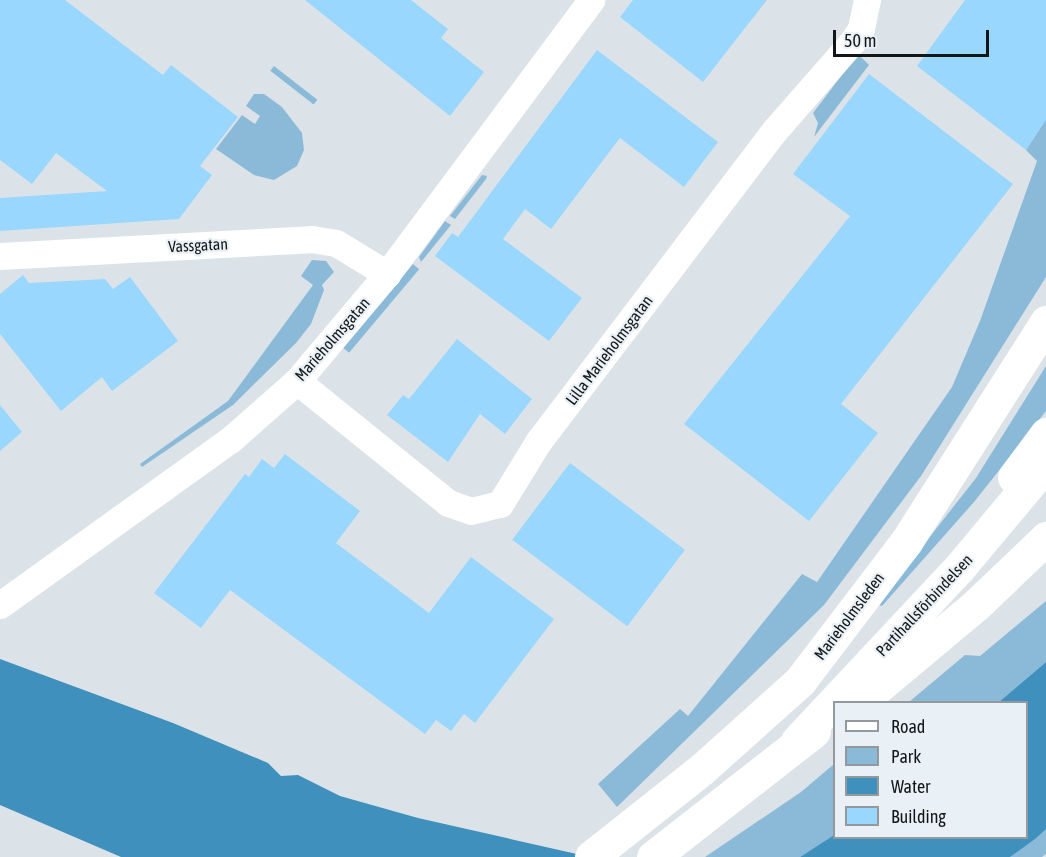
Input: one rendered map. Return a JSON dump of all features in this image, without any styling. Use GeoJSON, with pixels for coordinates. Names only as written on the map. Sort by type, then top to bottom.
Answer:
{"type":"FeatureCollection","features":[{"type":"Feature","properties":{"kind":"highway","name":"Marieholmsleden"},"geometry":{"type":"LineString","coordinates":[[596,853],[702,770],[800,681],[912,534],[1046,322]]}},
{"type":"Feature","properties":{"kind":"highway","name":"Partihallsförbindelsen"},"geometry":{"type":"LineString","coordinates":[[800,681],[840,662],[876,633],[999,496],[1046,434]]}},
{"type":"Feature","properties":{"kind":"highway","name":"Partihallsförbindelsen"},"geometry":{"type":"LineString","coordinates":[[834,701],[959,568],[1046,464]]}},
{"type":"Feature","properties":{"kind":"highway"},"geometry":{"type":"LineString","coordinates":[[861,701],[952,627],[1046,538]]}},
{"type":"Feature","properties":{"kind":"highway","name":"Partihallsförbindelsen"},"geometry":{"type":"LineString","coordinates":[[797,741],[833,703]]}},
{"type":"Feature","properties":{"kind":"highway"},"geometry":{"type":"LineString","coordinates":[[653,857],[797,741],[833,720]]}},
{"type":"Feature","properties":{"kind":"street","name":"Marieholmsgatan"},"geometry":{"type":"LineString","coordinates":[[0,605],[230,440],[297,381],[387,274],[591,0]]}},
{"type":"Feature","properties":{"kind":"street","name":"Lilla Marieholmsgatan"},"geometry":{"type":"LineString","coordinates":[[297,381],[448,503],[471,511],[500,504],[538,442],[775,130],[853,41],[861,28],[867,0]]}},
{"type":"Feature","properties":{"kind":"street","name":"Vassgatan"},"geometry":{"type":"LineString","coordinates":[[0,256],[311,239],[336,243],[387,274]]}},
{"type":"Feature","properties":{"kind":"green space"},"geometry":{"type":"Polygon","coordinates":[[[858,54],[869,65],[814,137],[818,123],[813,113],[858,54]]]}},
{"type":"Feature","properties":{"kind":"green space"},"geometry":{"type":"Polygon","coordinates":[[[274,66],[317,100],[314,105],[270,71],[274,66]]]}},
{"type":"Feature","properties":{"kind":"green space"},"geometry":{"type":"Polygon","coordinates":[[[254,94],[264,94],[282,107],[302,133],[304,150],[297,166],[274,180],[254,175],[216,149],[242,115],[255,124],[260,116],[246,106],[254,94]]]}},
{"type":"Feature","properties":{"kind":"green space"},"geometry":{"type":"Polygon","coordinates":[[[1046,119],[1046,277],[921,476],[824,605],[617,807],[598,784],[680,709],[688,716],[802,574],[817,582],[952,387],[980,321],[1037,161],[1026,150],[1046,119]]]}},
{"type":"Feature","properties":{"kind":"green space"},"geometry":{"type":"Polygon","coordinates":[[[482,175],[487,176],[486,179],[455,219],[450,216],[482,175]]]}},
{"type":"Feature","properties":{"kind":"green space"},"geometry":{"type":"Polygon","coordinates":[[[445,221],[451,225],[421,262],[419,257],[445,221]]]}},
{"type":"Feature","properties":{"kind":"green space"},"geometry":{"type":"Polygon","coordinates":[[[312,260],[326,261],[334,272],[322,285],[324,290],[311,324],[296,343],[233,405],[142,467],[140,464],[228,401],[313,285],[301,276],[312,260]]]}},
{"type":"Feature","properties":{"kind":"green space"},"geometry":{"type":"Polygon","coordinates":[[[413,264],[419,269],[349,353],[343,347],[413,264]]]}},
{"type":"Feature","properties":{"kind":"green space"},"geometry":{"type":"Polygon","coordinates":[[[1046,366],[1046,411],[974,502],[882,606],[877,604],[976,478],[1046,366]]]}},
{"type":"Feature","properties":{"kind":"green space"},"geometry":{"type":"Polygon","coordinates":[[[1046,601],[1046,662],[1000,701],[910,701],[965,655],[980,656],[1046,601]]]}},
{"type":"Feature","properties":{"kind":"green space"},"geometry":{"type":"Polygon","coordinates":[[[833,765],[833,836],[800,857],[705,857],[801,792],[833,765]]]}},
{"type":"Feature","properties":{"kind":"green space"},"geometry":{"type":"Polygon","coordinates":[[[1046,829],[1046,854],[1042,857],[1010,857],[1046,829]]]}},
{"type":"Feature","properties":{"kind":"water"},"geometry":{"type":"Polygon","coordinates":[[[0,659],[173,723],[268,763],[281,776],[298,775],[340,796],[418,818],[590,857],[121,857],[0,805],[0,659]]]}},
{"type":"Feature","properties":{"kind":"water"},"geometry":{"type":"Polygon","coordinates":[[[1046,662],[1046,829],[1035,839],[1010,857],[800,857],[833,836],[833,839],[1028,839],[1028,701],[1000,701],[1046,662]]]}},
{"type":"Feature","properties":{"kind":"building"},"geometry":{"type":"Polygon","coordinates":[[[0,0],[65,0],[163,75],[171,65],[238,117],[200,166],[212,175],[179,219],[0,231],[0,198],[107,191],[56,153],[32,184],[0,160],[0,0]]]}},
{"type":"Feature","properties":{"kind":"building"},"geometry":{"type":"Polygon","coordinates":[[[305,0],[411,0],[448,29],[441,38],[484,72],[450,116],[305,0]]]}},
{"type":"Feature","properties":{"kind":"building"},"geometry":{"type":"Polygon","coordinates":[[[633,0],[767,0],[703,82],[620,17],[633,0]]]}},
{"type":"Feature","properties":{"kind":"building"},"geometry":{"type":"Polygon","coordinates":[[[965,0],[1046,0],[1046,120],[1026,150],[917,66],[965,0]]]}},
{"type":"Feature","properties":{"kind":"building"},"geometry":{"type":"Polygon","coordinates":[[[597,50],[718,142],[684,187],[620,138],[551,229],[525,209],[503,239],[582,298],[549,341],[435,256],[452,233],[458,237],[597,50]]]}},
{"type":"Feature","properties":{"kind":"building"},"geometry":{"type":"Polygon","coordinates":[[[869,74],[1013,184],[841,404],[878,433],[809,521],[684,424],[850,216],[793,174],[869,74]]]}},
{"type":"Feature","properties":{"kind":"building"},"geometry":{"type":"Polygon","coordinates":[[[23,275],[29,283],[105,279],[113,289],[130,277],[178,341],[112,391],[102,377],[61,411],[0,334],[0,294],[23,275]]]}},
{"type":"Feature","properties":{"kind":"building"},"geometry":{"type":"Polygon","coordinates":[[[457,339],[532,399],[505,434],[480,414],[448,462],[387,415],[403,395],[409,399],[457,339]]]}},
{"type":"Feature","properties":{"kind":"building"},"geometry":{"type":"Polygon","coordinates":[[[0,405],[22,432],[0,451],[0,405]]]}},
{"type":"Feature","properties":{"kind":"building"},"geometry":{"type":"Polygon","coordinates":[[[285,454],[360,511],[336,543],[429,613],[471,557],[554,619],[475,723],[464,714],[451,731],[436,720],[425,734],[230,590],[201,628],[154,593],[245,474],[249,477],[262,459],[274,468],[285,454]]]}},
{"type":"Feature","properties":{"kind":"building"},"geometry":{"type":"Polygon","coordinates":[[[570,463],[685,550],[627,626],[512,540],[570,463]]]}}]}
